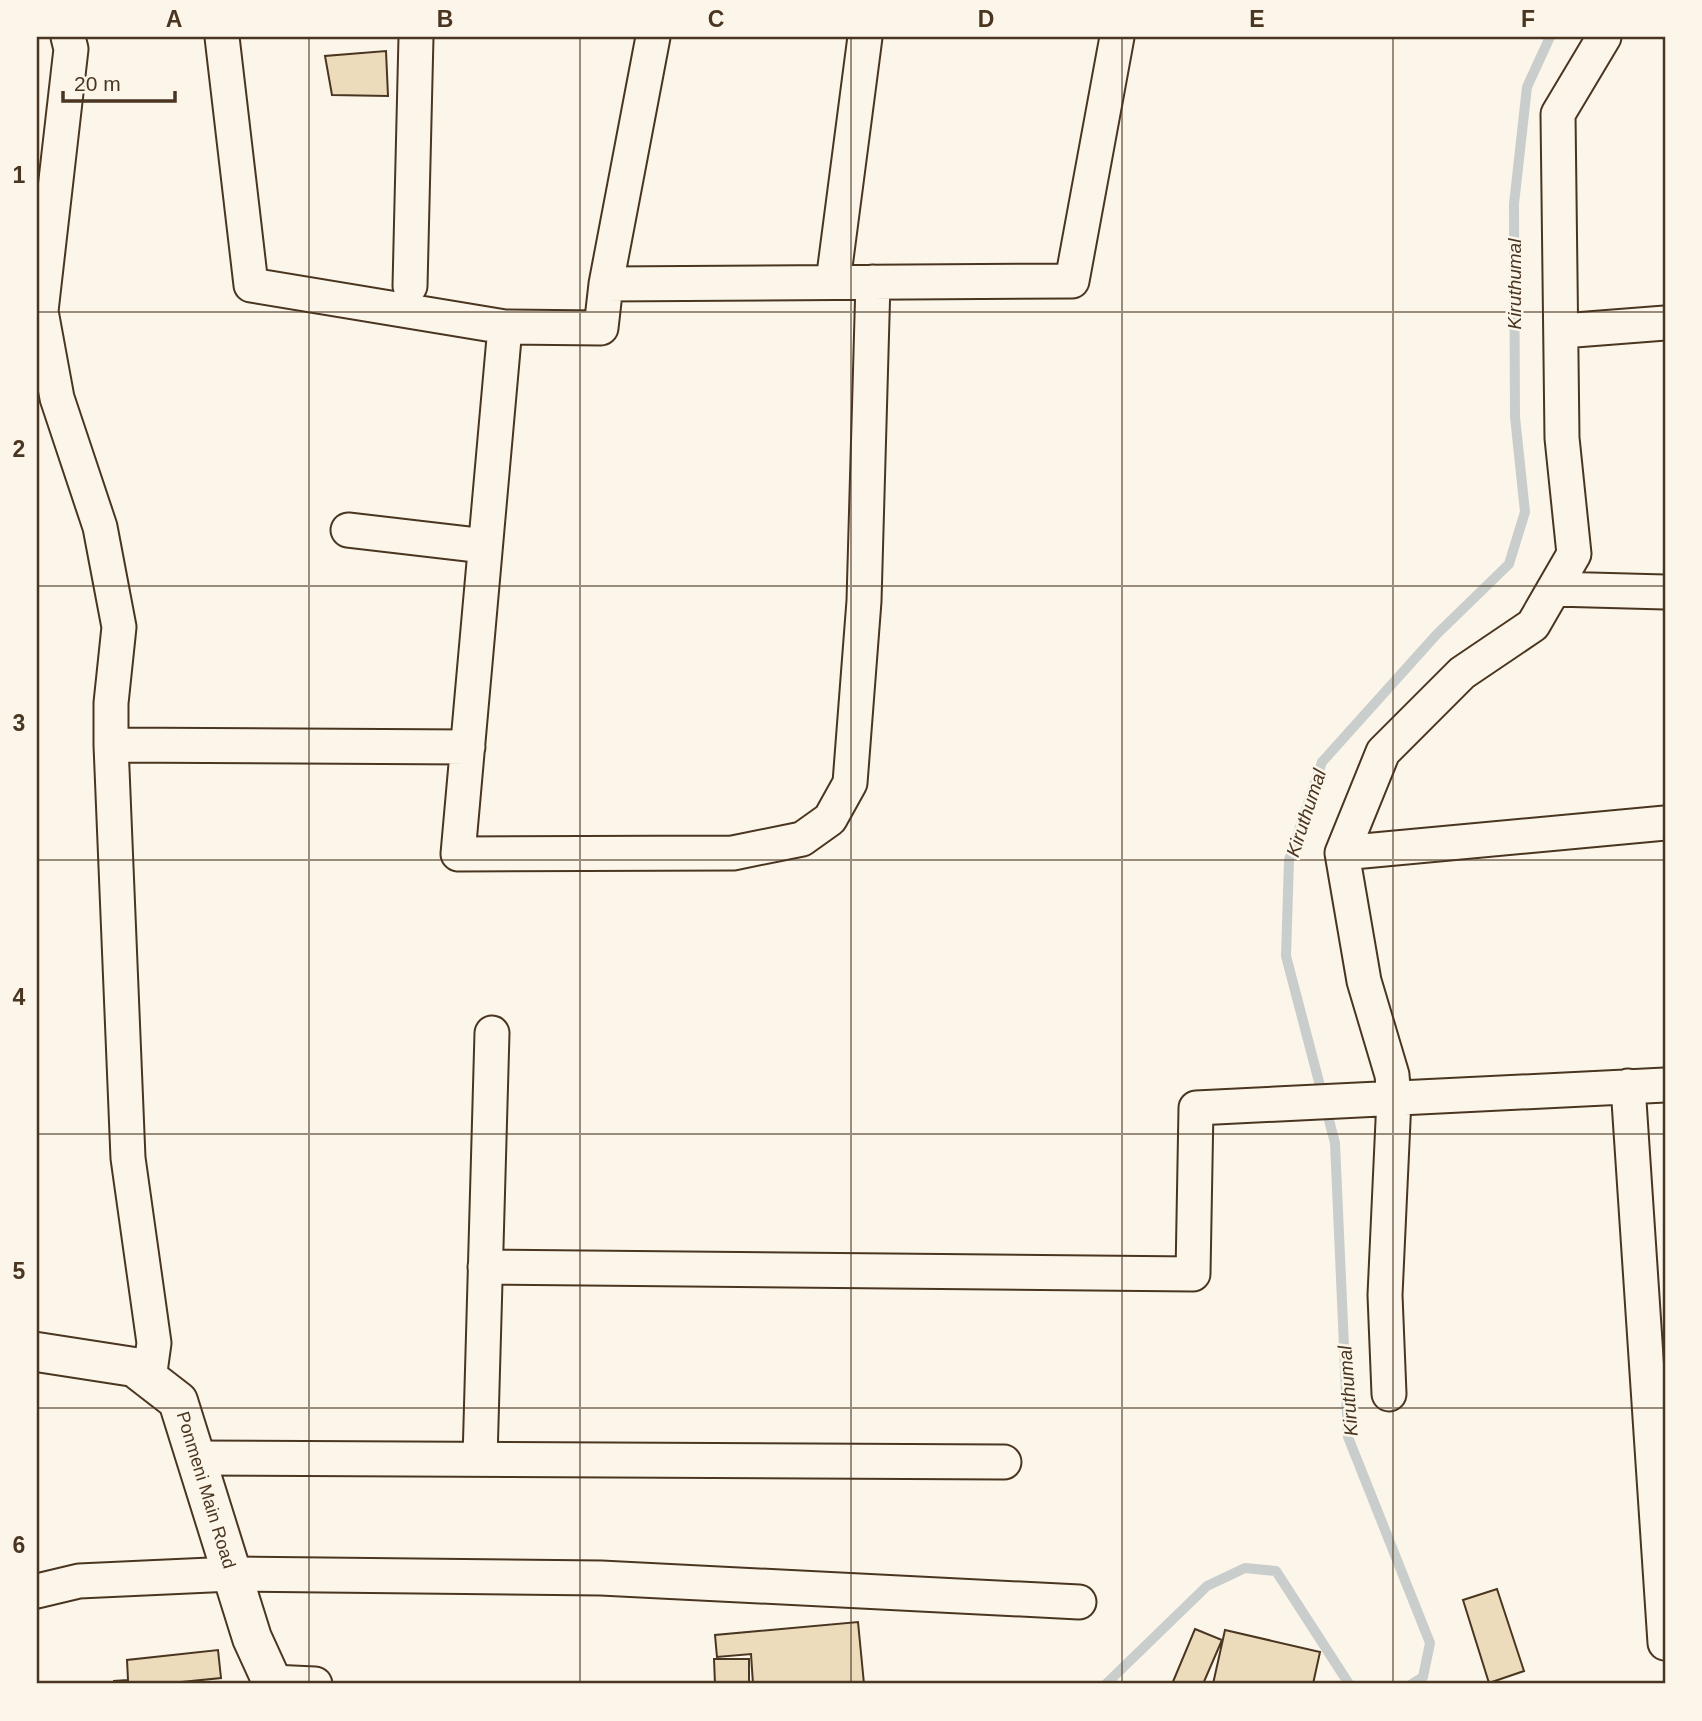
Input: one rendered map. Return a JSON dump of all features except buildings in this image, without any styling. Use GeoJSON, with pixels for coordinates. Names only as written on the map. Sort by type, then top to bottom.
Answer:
{"type":"FeatureCollection","features":[{"type":"Feature","properties":{"kind":"street"},"geometry":{"type":"LineString","coordinates":[[68,37],[70,62],[41,311],[57,398],[100,527],[119,627],[111,703],[111,745],[126,1044],[128,1158],[154,1343],[149,1379]]}},
{"type":"Feature","properties":{"kind":"street"},"geometry":{"type":"LineString","coordinates":[[222,37],[251,285],[505,327],[601,328],[606,284],[653,37]]}},
{"type":"Feature","properties":{"kind":"street"},"geometry":{"type":"LineString","coordinates":[[410,286],[416,37]]}},
{"type":"Feature","properties":{"kind":"street"},"geometry":{"type":"LineString","coordinates":[[833,282],[865,37]]}},
{"type":"Feature","properties":{"kind":"street"},"geometry":{"type":"LineString","coordinates":[[606,284],[1072,281],[1117,37]]}},
{"type":"Feature","properties":{"kind":"street"},"geometry":{"type":"LineString","coordinates":[[1389,1394],[1385,1295],[1394,1099],[1392,1075],[1364,981],[1342,853],[1383,752],[1462,673],[1533,625],[1574,554],[1562,438],[1558,114],[1604,37]]}},
{"type":"Feature","properties":{"kind":"street"},"geometry":{"type":"LineString","coordinates":[[505,327],[458,853],[733,853],[803,839],[830,819],[850,783],[864,601],[873,282]]}},
{"type":"Feature","properties":{"kind":"street"},"geometry":{"type":"LineString","coordinates":[[1562,331],[1665,323]]}},
{"type":"Feature","properties":{"kind":"street"},"geometry":{"type":"LineString","coordinates":[[348,530],[485,546]]}},
{"type":"Feature","properties":{"kind":"street"},"geometry":{"type":"LineString","coordinates":[[1554,589],[1665,592]]}},
{"type":"Feature","properties":{"kind":"street"},"geometry":{"type":"LineString","coordinates":[[111,745],[468,747]]}},
{"type":"Feature","properties":{"kind":"street"},"geometry":{"type":"LineString","coordinates":[[1342,853],[1665,823]]}},
{"type":"Feature","properties":{"kind":"street"},"geometry":{"type":"LineString","coordinates":[[480,1459],[492,1033]]}},
{"type":"Feature","properties":{"kind":"street"},"geometry":{"type":"LineString","coordinates":[[1628,1086],[1665,1643]]}},
{"type":"Feature","properties":{"kind":"street"},"geometry":{"type":"LineString","coordinates":[[485,1267],[1193,1274],[1196,1108],[1665,1086]]}},
{"type":"Feature","properties":{"kind":"street","name":"Ponmeni Main Road"},"geometry":{"type":"LineString","coordinates":[[37,1352],[134,1367],[178,1401],[252,1638],[272,1683]]}},
{"type":"Feature","properties":{"kind":"street"},"geometry":{"type":"LineString","coordinates":[[196,1458],[1004,1462]]}},
{"type":"Feature","properties":{"kind":"street"},"geometry":{"type":"LineString","coordinates":[[37,1591],[79,1581],[232,1574],[601,1578],[1079,1602]]}},
{"type":"Feature","properties":{"kind":"street"},"geometry":{"type":"LineString","coordinates":[[272,1683],[315,1684]]}},
{"type":"Feature","properties":{"kind":"waterway","name":"Kiruthumal"},"geometry":{"type":"LineString","coordinates":[[1412,1684],[1423,1677],[1430,1643],[1348,1437],[1335,1143],[1286,956],[1289,860],[1322,762],[1437,634],[1509,564],[1525,512],[1515,417],[1514,204],[1527,87],[1550,37]]}},
{"type":"Feature","properties":{"kind":"waterway","name":"Kiruthumal"},"geometry":{"type":"LineString","coordinates":[[1106,1684],[1207,1586],[1245,1568],[1276,1571],[1349,1684]]}}]}
